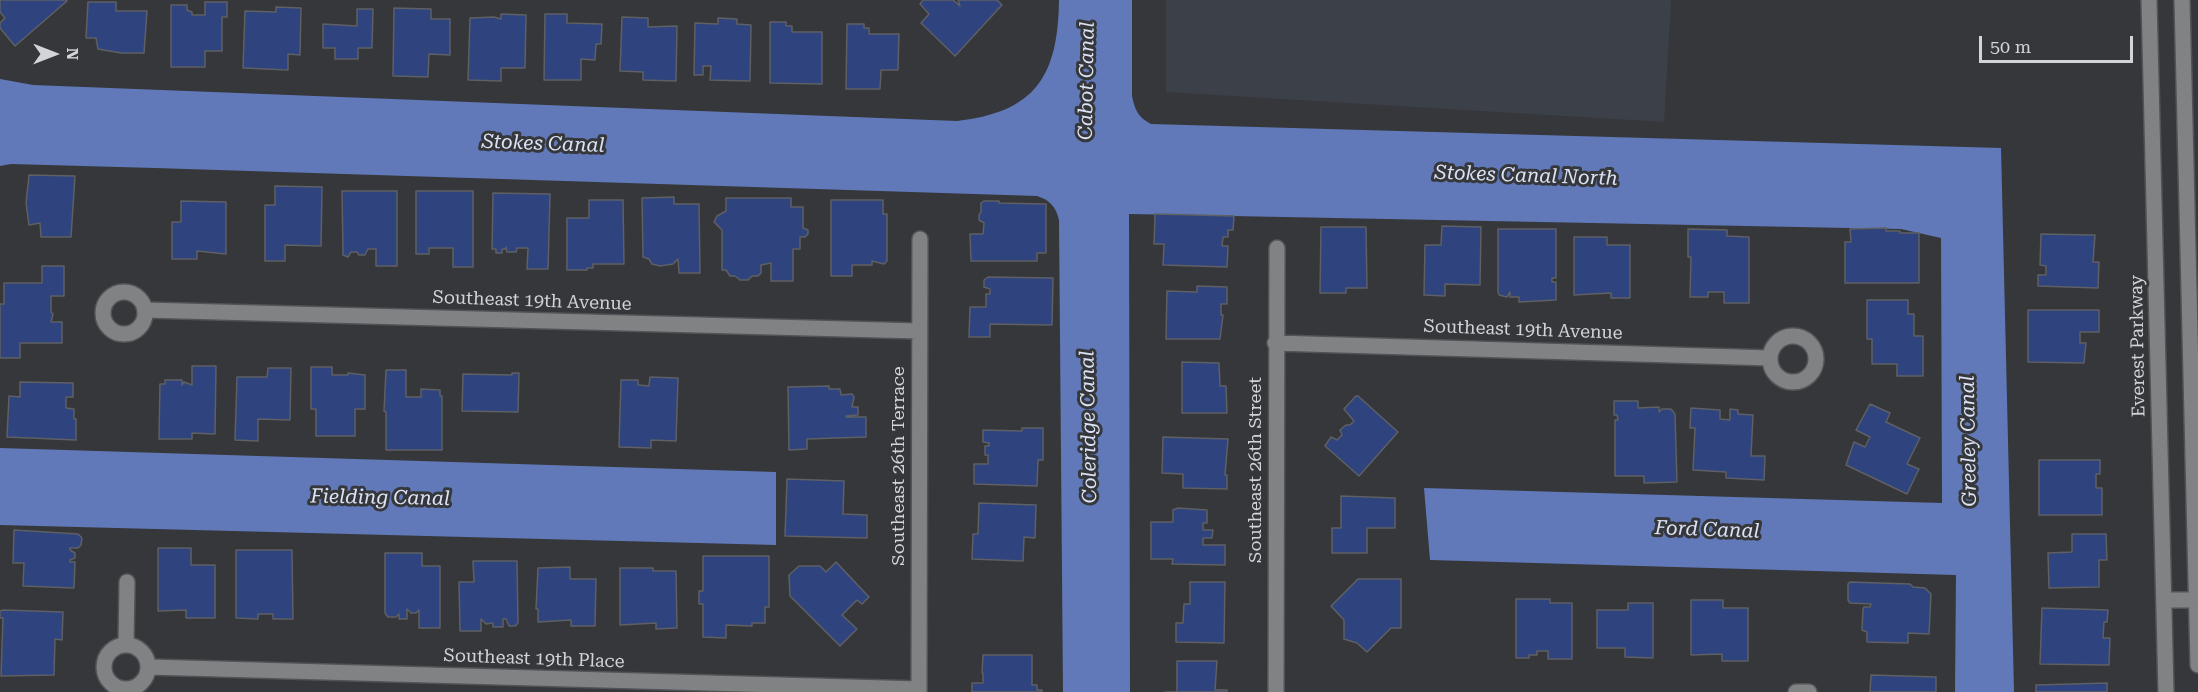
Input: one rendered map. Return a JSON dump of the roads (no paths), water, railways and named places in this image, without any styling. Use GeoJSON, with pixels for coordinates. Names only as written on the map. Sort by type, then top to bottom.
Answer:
{"type":"FeatureCollection","features":[{"type":"Feature","properties":{"kind":"street","name":"Everest Parkway"},"geometry":{"type":"LineString","coordinates":[[2149,0],[2166,692]]}},
{"type":"Feature","properties":{"kind":"street"},"geometry":{"type":"LineString","coordinates":[[2182,0],[2198,665]]}},
{"type":"Feature","properties":{"kind":"street","name":"Southeast 26th Terrace"},"geometry":{"type":"LineString","coordinates":[[919,690],[920,239]]}},
{"type":"Feature","properties":{"kind":"street","name":"Southeast 26th Street"},"geometry":{"type":"LineString","coordinates":[[1276,248],[1276,692]]}},
{"type":"Feature","properties":{"kind":"street","name":"Southeast 19th Avenue"},"geometry":{"type":"LineString","coordinates":[[145,310],[918,331]]}},
{"type":"Feature","properties":{"kind":"street","name":"Southeast 19th Avenue"},"geometry":{"type":"LineString","coordinates":[[1275,344],[1770,358]]}},
{"type":"Feature","properties":{"kind":"street"},"geometry":{"type":"LineString","coordinates":[[126,645],[127,582]]}},
{"type":"Feature","properties":{"kind":"street"},"geometry":{"type":"LineString","coordinates":[[2164,600],[2196,600]]}},
{"type":"Feature","properties":{"kind":"street"},"geometry":{"type":"LineString","coordinates":[[126,645],[133,646],[144,654],[148,667],[147,675],[138,687],[123,690],[110,682],[106,676],[105,661],[113,650],[126,645]]}},
{"type":"Feature","properties":{"kind":"street","name":"Southeast 19th Place"},"geometry":{"type":"LineString","coordinates":[[148,667],[919,690]]}},
{"type":"Feature","properties":{"kind":"street"},"geometry":{"type":"LineString","coordinates":[[1796,692],[1809,692]]}},
{"type":"Feature","properties":{"kind":"water"},"geometry":{"type":"Polygon","coordinates":[[[1059,0],[1132,0],[1132,96],[1138,113],[1151,124],[2001,148],[2014,692],[1955,692],[1956,575],[1430,560],[1424,488],[1942,503],[1941,238],[1901,229],[1129,214],[1130,692],[1063,692],[1059,220],[1052,205],[1042,198],[1037,196],[155,168],[11,164],[0,166],[0,79],[33,85],[957,121],[1006,109],[1023,99],[1037,86],[1047,70],[1054,50],[1059,0]]]}},
{"type":"Feature","properties":{"kind":"water","name":"Fielding Canal"},"geometry":{"type":"Polygon","coordinates":[[[0,448],[776,472],[776,545],[0,525],[0,448]]]}},
{"type":"Feature","properties":{"kind":"water label","name":"Cabot Canal"},"geometry":{"type":"Point","coordinates":[1087,81]}},
{"type":"Feature","properties":{"kind":"water label","name":"Stokes Canal"},"geometry":{"type":"Point","coordinates":[543,144]}},
{"type":"Feature","properties":{"kind":"water label","name":"Stokes Canal North"},"geometry":{"type":"Point","coordinates":[1526,176]}},
{"type":"Feature","properties":{"kind":"water label","name":"Coleridge Canal"},"geometry":{"type":"Point","coordinates":[1089,427]}},
{"type":"Feature","properties":{"kind":"water label","name":"Greeley Canal"},"geometry":{"type":"Point","coordinates":[1969,441]}},
{"type":"Feature","properties":{"kind":"water label","name":"Ford Canal"},"geometry":{"type":"Point","coordinates":[1707,530]}}]}
